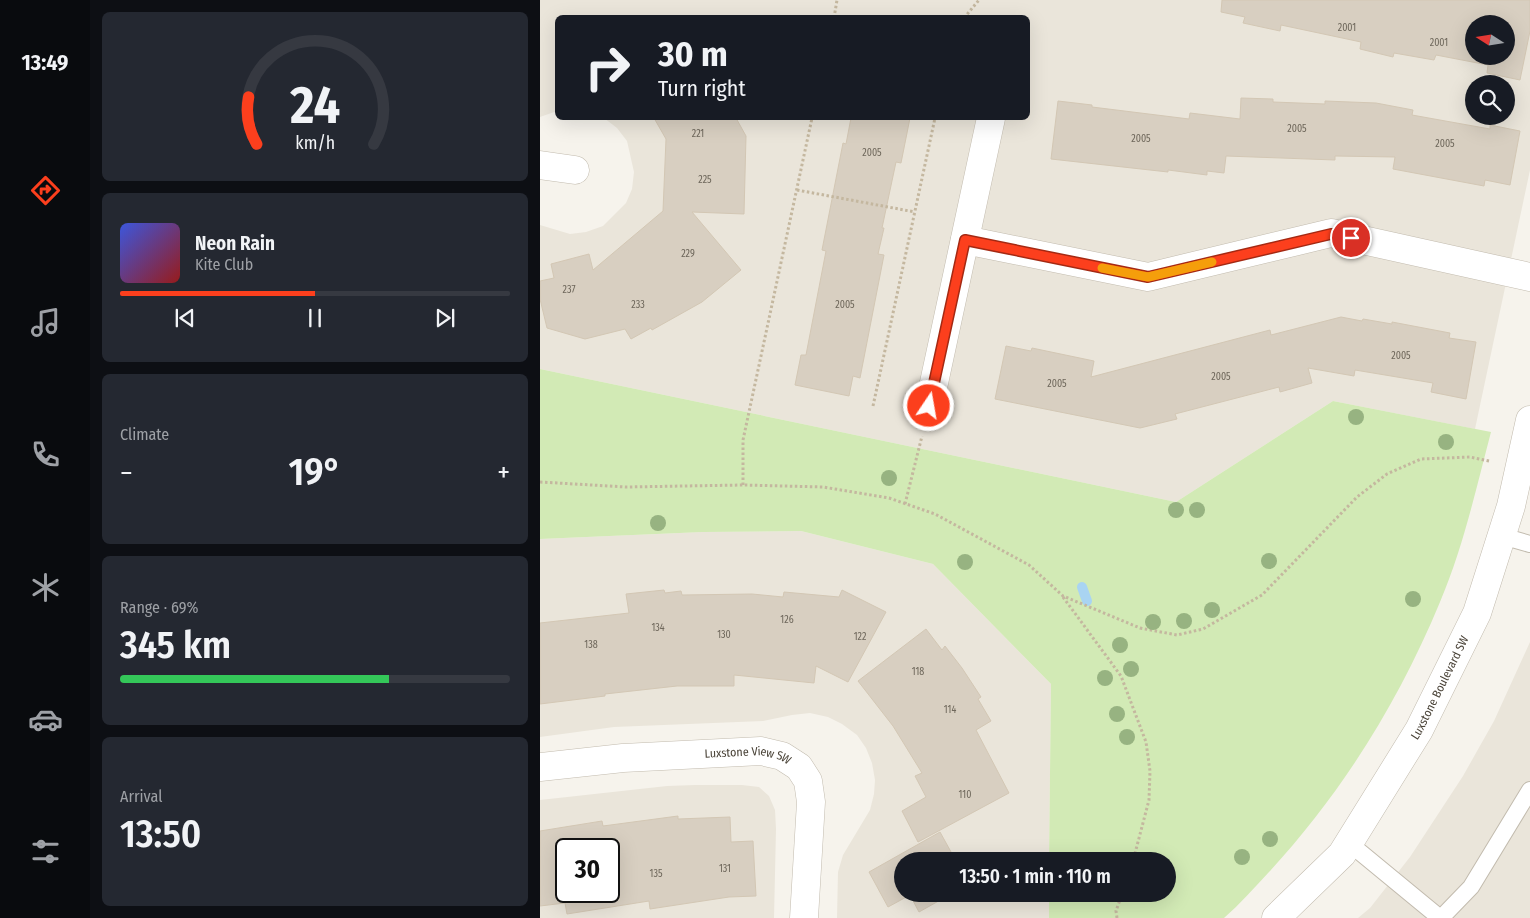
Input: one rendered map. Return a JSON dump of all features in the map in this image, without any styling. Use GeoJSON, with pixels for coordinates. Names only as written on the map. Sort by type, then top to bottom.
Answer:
{"type":"FeatureCollection","features":[{"type":"Feature","properties":{"kind":"street"},"geometry":{"type":"LineString","coordinates":[[929,406],[991,120]]}},
{"type":"Feature","properties":{"kind":"street"},"geometry":{"type":"LineString","coordinates":[[540,165],[575,170]]}},
{"type":"Feature","properties":{"kind":"street"},"geometry":{"type":"LineString","coordinates":[[965,240],[1148,277],[1331,234],[1530,277]]}},
{"type":"Feature","properties":{"kind":"street","name":"Luxstone Boulevard SW"},"geometry":{"type":"LineString","coordinates":[[1276,918],[1342,854],[1419,730],[1473,621],[1511,506],[1530,420]]}},
{"type":"Feature","properties":{"kind":"street","name":"Luxstone View SW"},"geometry":{"type":"LineString","coordinates":[[540,767],[633,757],[761,752],[782,756],[798,767],[808,781],[811,802],[804,918]]}},
{"type":"Feature","properties":{"kind":"lane"},"geometry":{"type":"LineString","coordinates":[[1502,536],[1530,544]]}},
{"type":"Feature","properties":{"kind":"lane"},"geometry":{"type":"LineString","coordinates":[[1349,843],[1441,918],[1471,887],[1530,790]]}},
{"type":"Feature","properties":{"kind":"path"},"geometry":{"type":"LineString","coordinates":[[834,15],[837,0]]}},
{"type":"Feature","properties":{"kind":"path"},"geometry":{"type":"LineString","coordinates":[[966,15],[979,0]]}},
{"type":"Feature","properties":{"kind":"path"},"geometry":{"type":"LineString","coordinates":[[743,485],[743,440],[812,120]]}},
{"type":"Feature","properties":{"kind":"path"},"geometry":{"type":"LineString","coordinates":[[873,406],[935,120]]}},
{"type":"Feature","properties":{"kind":"path"},"geometry":{"type":"LineString","coordinates":[[797,190],[915,212]]}},
{"type":"Feature","properties":{"kind":"path"},"geometry":{"type":"LineString","coordinates":[[905,504],[921,441]]}},
{"type":"Feature","properties":{"kind":"path"},"geometry":{"type":"LineString","coordinates":[[1063,596],[1140,628],[1177,635],[1203,628],[1262,595],[1357,497],[1387,474],[1421,459],[1470,457],[1520,468]]}},
{"type":"Feature","properties":{"kind":"path"},"geometry":{"type":"LineString","coordinates":[[540,482],[626,487],[743,485],[823,487],[889,498],[935,514],[1029,566],[1063,596],[1121,676],[1146,742],[1150,772],[1149,800],[1135,852]]}},
{"type":"Feature","properties":{"kind":"path"},"geometry":{"type":"LineString","coordinates":[[1117,918],[1116,910],[1119,902]]}},
{"type":"Feature","properties":{"kind":"shaded area"},"geometry":{"type":"Polygon","coordinates":[[[540,0],[1530,0],[1530,170],[1475,429],[1333,401],[1176,502],[540,369],[540,225],[570,234],[586,232],[603,226],[626,203],[632,189],[634,172],[627,141],[617,128],[607,120],[1030,120],[1030,15],[555,15],[555,112],[540,117],[540,0]]]}},
{"type":"Feature","properties":{"kind":"shaded area"},"geometry":{"type":"Polygon","coordinates":[[[801,531],[933,564],[1051,684],[1049,852],[894,852],[894,902],[1049,902],[1049,918],[837,918],[838,872],[843,855],[870,810],[875,780],[872,763],[866,748],[857,735],[828,717],[810,713],[763,721],[614,727],[540,737],[540,539],[703,532],[801,531]]]}},
{"type":"Feature","properties":{"kind":"shaded area"},"geometry":{"type":"Polygon","coordinates":[[[1530,642],[1530,918],[1358,918],[1370,908],[1410,857],[1463,776],[1494,721],[1530,642]]]}},
{"type":"Feature","properties":{"kind":"shaded area"},"geometry":{"type":"Polygon","coordinates":[[[742,785],[759,787],[769,796],[775,810],[774,918],[540,918],[540,800],[667,786],[742,785]]]}},
{"type":"Feature","properties":{"kind":"green space"},"geometry":{"type":"Polygon","coordinates":[[[540,369],[1176,502],[1333,401],[1491,432],[1456,561],[1424,639],[1387,710],[1344,778],[1296,842],[1224,918],[1049,918],[1049,902],[1176,902],[1176,852],[1049,852],[1051,684],[933,564],[801,531],[703,532],[540,539],[540,369]]]}},
{"type":"Feature","properties":{"kind":"building"},"geometry":{"type":"Polygon","coordinates":[[[1222,0],[1530,0],[1530,31],[1520,80],[1515,79],[1515,75],[1487,73],[1488,65],[1515,65],[1515,15],[1465,15],[1465,61],[1436,55],[1434,60],[1394,53],[1393,57],[1360,49],[1361,42],[1281,25],[1280,31],[1243,23],[1245,17],[1221,12],[1222,0]]]}},
{"type":"Feature","properties":{"kind":"building"},"geometry":{"type":"Polygon","coordinates":[[[1241,98],[1273,99],[1273,102],[1325,104],[1325,101],[1376,103],[1413,110],[1412,115],[1490,129],[1490,125],[1520,131],[1510,185],[1485,180],[1484,186],[1393,169],[1395,157],[1335,156],[1335,160],[1226,156],[1224,173],[1207,171],[1207,175],[1051,159],[1058,101],[1189,119],[1190,113],[1240,119],[1241,98]]]}},
{"type":"Feature","properties":{"kind":"building"},"geometry":{"type":"Polygon","coordinates":[[[655,120],[737,120],[746,136],[744,214],[692,212],[741,270],[702,302],[652,330],[651,328],[631,339],[625,329],[585,339],[547,328],[540,299],[540,281],[554,278],[551,264],[589,254],[593,270],[663,211],[666,139],[655,120]]]}},
{"type":"Feature","properties":{"kind":"building"},"geometry":{"type":"Polygon","coordinates":[[[851,120],[910,120],[901,163],[896,162],[882,228],[884,228],[878,254],[884,255],[860,378],[853,376],[849,396],[795,385],[801,355],[806,355],[826,251],[822,250],[843,143],[846,144],[851,120]]]}},
{"type":"Feature","properties":{"kind":"building"},"geometry":{"type":"Polygon","coordinates":[[[1341,317],[1392,324],[1392,322],[1450,333],[1449,338],[1476,342],[1466,399],[1431,392],[1433,383],[1355,370],[1354,376],[1308,368],[1312,383],[1280,392],[1279,387],[1175,414],[1177,419],[1140,428],[995,399],[1006,346],[1031,351],[1032,348],[1094,361],[1091,377],[1270,330],[1271,335],[1341,317]]]}},
{"type":"Feature","properties":{"kind":"building"},"geometry":{"type":"Polygon","coordinates":[[[664,590],[665,593],[681,591],[682,595],[752,594],[783,597],[784,592],[839,597],[842,590],[886,612],[848,682],[816,666],[814,683],[734,675],[734,686],[677,686],[540,704],[540,623],[629,613],[626,594],[664,590]]]}},
{"type":"Feature","properties":{"kind":"building"},"geometry":{"type":"Polygon","coordinates":[[[926,629],[942,650],[945,646],[981,697],[978,699],[991,721],[976,730],[1009,793],[918,842],[902,811],[926,797],[915,776],[922,773],[893,726],[858,681],[926,629]]]}},
{"type":"Feature","properties":{"kind":"building"},"geometry":{"type":"Polygon","coordinates":[[[678,816],[678,819],[730,817],[731,842],[753,841],[756,896],[729,897],[650,909],[649,901],[567,914],[565,903],[540,906],[540,831],[602,821],[603,826],[678,816]]]}},
{"type":"Feature","properties":{"kind":"building"},"geometry":{"type":"Polygon","coordinates":[[[940,832],[951,852],[904,852],[940,832]]]}},
{"type":"Feature","properties":{"kind":"building"},"geometry":{"type":"Polygon","coordinates":[[[894,858],[894,902],[897,902],[888,907],[869,872],[894,858]]]}},
{"type":"Feature","properties":{"kind":"building"},"geometry":{"type":"Polygon","coordinates":[[[914,902],[937,902],[919,912],[914,902]]]}},
{"type":"Feature","properties":{"kind":"waterway"},"geometry":{"type":"LineString","coordinates":[[1082,587],[1087,601]]}},
{"type":"Feature","properties":{"kind":"slow traffic"},"geometry":{"type":"LineString","coordinates":[[1102,268],[1148,277],[1212,262]]}},
{"type":"Feature","properties":{"kind":"route"},"geometry":{"type":"LineString","coordinates":[[929,406],[965,240],[1148,277],[1331,234],[1351,238]]}}]}
